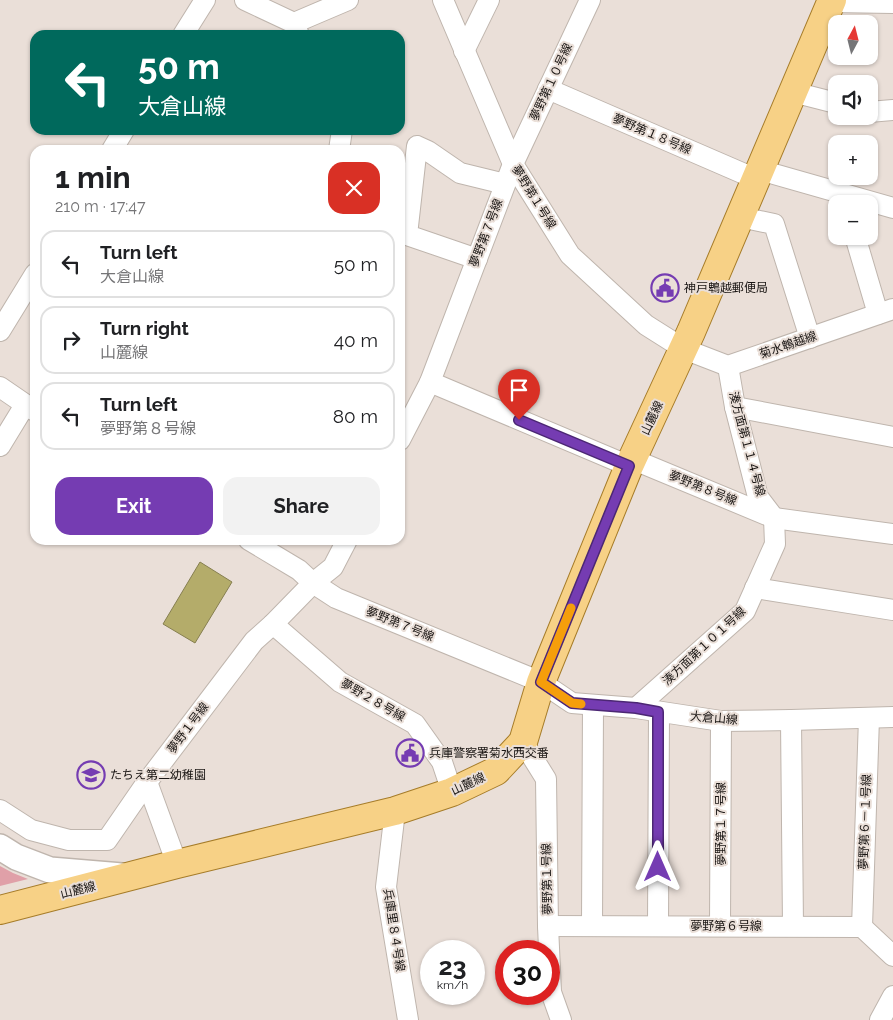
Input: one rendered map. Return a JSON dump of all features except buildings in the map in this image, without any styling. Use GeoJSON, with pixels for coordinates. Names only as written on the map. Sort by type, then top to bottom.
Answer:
{"type":"FeatureCollection","features":[{"type":"Feature","properties":{"kind":"main road","name":"山麓線"},"geometry":{"type":"LineString","coordinates":[[0,910],[395,810],[452,792],[496,771],[524,742],[541,682],[630,463],[684,349],[832,1]]}},
{"type":"Feature","properties":{"kind":"street"},"geometry":{"type":"LineString","coordinates":[[186,30],[205,0]]}},
{"type":"Feature","properties":{"kind":"street"},"geometry":{"type":"LineString","coordinates":[[245,0],[296,29],[348,0]]}},
{"type":"Feature","properties":{"kind":"street","name":"夢野第１号線"},"geometry":{"type":"LineString","coordinates":[[443,0],[512,164],[570,255],[646,325],[684,349]]}},
{"type":"Feature","properties":{"kind":"street"},"geometry":{"type":"LineString","coordinates":[[464,51],[489,0]]}},
{"type":"Feature","properties":{"kind":"street","name":"夢野第１０号線"},"geometry":{"type":"LineString","coordinates":[[512,164],[590,0]]}},
{"type":"Feature","properties":{"kind":"street"},"geometry":{"type":"LineString","coordinates":[[832,1],[893,3]]}},
{"type":"Feature","properties":{"kind":"street","name":"夢野第１８号線"},"geometry":{"type":"LineString","coordinates":[[548,89],[758,175],[830,195]]}},
{"type":"Feature","properties":{"kind":"street"},"geometry":{"type":"LineString","coordinates":[[793,92],[828,101]]}},
{"type":"Feature","properties":{"kind":"street"},"geometry":{"type":"LineString","coordinates":[[878,111],[893,110]]}},
{"type":"Feature","properties":{"kind":"street"},"geometry":{"type":"LineString","coordinates":[[476,259],[407,234],[417,146],[428,151],[460,173],[505,184]]}},
{"type":"Feature","properties":{"kind":"street","name":"夢野第７号線"},"geometry":{"type":"LineString","coordinates":[[405,430],[430,382],[512,164]]}},
{"type":"Feature","properties":{"kind":"street","name":"夢野第１８号線"},"geometry":{"type":"LineString","coordinates":[[878,205],[893,208]]}},
{"type":"Feature","properties":{"kind":"street"},"geometry":{"type":"LineString","coordinates":[[740,217],[774,224],[810,338]]}},
{"type":"Feature","properties":{"kind":"street"},"geometry":{"type":"LineString","coordinates":[[860,245],[886,312]]}},
{"type":"Feature","properties":{"kind":"street"},"geometry":{"type":"LineString","coordinates":[[0,331],[30,282]]}},
{"type":"Feature","properties":{"kind":"street","name":"菊水鵯越線"},"geometry":{"type":"LineString","coordinates":[[728,366],[886,312]]}},
{"type":"Feature","properties":{"kind":"street"},"geometry":{"type":"LineString","coordinates":[[684,349],[728,366]]}},
{"type":"Feature","properties":{"kind":"street","name":"湊方面第１１４号線"},"geometry":{"type":"LineString","coordinates":[[728,366],[735,407],[758,496],[774,518]]}},
{"type":"Feature","properties":{"kind":"street","name":"夢野第８号線"},"geometry":{"type":"LineString","coordinates":[[430,382],[630,463],[774,518]]}},
{"type":"Feature","properties":{"kind":"street"},"geometry":{"type":"LineString","coordinates":[[0,387],[30,408],[0,446]]}},
{"type":"Feature","properties":{"kind":"street"},"geometry":{"type":"LineString","coordinates":[[735,407],[893,437]]}},
{"type":"Feature","properties":{"kind":"street"},"geometry":{"type":"LineString","coordinates":[[774,518],[893,534]]}},
{"type":"Feature","properties":{"kind":"street","name":"湊方面第１０１号線"},"geometry":{"type":"LineString","coordinates":[[636,708],[746,611],[775,544],[774,518]]}},
{"type":"Feature","properties":{"kind":"street","name":"夢野第７号線"},"geometry":{"type":"LineString","coordinates":[[257,545],[299,570],[312,583],[336,598],[541,682]]}},
{"type":"Feature","properties":{"kind":"street"},"geometry":{"type":"LineString","coordinates":[[312,583],[333,567],[344,545]]}},
{"type":"Feature","properties":{"kind":"street","name":"夢野１号線"},"geometry":{"type":"LineString","coordinates":[[0,810],[31,830],[68,840],[107,840],[147,782],[254,641],[312,583]]}},
{"type":"Feature","properties":{"kind":"street"},"geometry":{"type":"LineString","coordinates":[[755,588],[893,610]]}},
{"type":"Feature","properties":{"kind":"street","name":"夢野２８号線"},"geometry":{"type":"LineString","coordinates":[[272,624],[340,682],[415,724],[442,762],[452,792]]}},
{"type":"Feature","properties":{"kind":"street","name":"大倉山線"},"geometry":{"type":"LineString","coordinates":[[541,682],[572,703],[636,708],[722,721],[893,717]]}},
{"type":"Feature","properties":{"kind":"street"},"geometry":{"type":"LineString","coordinates":[[592,926],[593,705]]}},
{"type":"Feature","properties":{"kind":"street"},"geometry":{"type":"LineString","coordinates":[[658,712],[658,926]]}},
{"type":"Feature","properties":{"kind":"street","name":"夢野第６－１号線"},"geometry":{"type":"LineString","coordinates":[[862,927],[868,718]]}},
{"type":"Feature","properties":{"kind":"street"},"geometry":{"type":"LineString","coordinates":[[791,720],[793,926]]}},
{"type":"Feature","properties":{"kind":"street","name":"夢野第１７号線"},"geometry":{"type":"LineString","coordinates":[[720,926],[722,721]]}},
{"type":"Feature","properties":{"kind":"street","name":"夢野第１号線"},"geometry":{"type":"LineString","coordinates":[[524,742],[546,780],[551,992],[561,1020]]}},
{"type":"Feature","properties":{"kind":"street"},"geometry":{"type":"LineString","coordinates":[[147,782],[177,864]]}},
{"type":"Feature","properties":{"kind":"street","name":"兵庫里８４号線"},"geometry":{"type":"LineString","coordinates":[[395,810],[386,887],[408,1020]]}},
{"type":"Feature","properties":{"kind":"street"},"geometry":{"type":"LineString","coordinates":[[0,847],[16,858],[50,870],[130,876]]}},
{"type":"Feature","properties":{"kind":"street","name":"夢野第６号線"},"geometry":{"type":"LineString","coordinates":[[548,926],[862,927]]}},
{"type":"Feature","properties":{"kind":"street"},"geometry":{"type":"LineString","coordinates":[[862,927],[893,956]]}},
{"type":"Feature","properties":{"kind":"street"},"geometry":{"type":"LineString","coordinates":[[880,1020],[893,996]]}},
{"type":"Feature","properties":{"kind":"shaded area"},"geometry":{"type":"Polygon","coordinates":[[[200,562],[232,582],[195,643],[163,624],[200,562]]]}},
{"type":"Feature","properties":{"kind":"shaded area"},"geometry":{"type":"Polygon","coordinates":[[[0,866],[13,873],[28,879],[0,886],[0,866]]]}},
{"type":"Feature","properties":{"kind":"slow traffic"},"geometry":{"type":"LineString","coordinates":[[571,608],[541,682],[572,703],[581,704]]}},
{"type":"Feature","properties":{"kind":"place","name":"神戸鵯越郵便局"},"geometry":{"type":"Point","coordinates":[665,288]}},
{"type":"Feature","properties":{"kind":"place","name":"兵庫警察署菊水西交番"},"geometry":{"type":"Point","coordinates":[410,753]}},
{"type":"Feature","properties":{"kind":"place","name":"たちえ第二幼稚園"},"geometry":{"type":"Point","coordinates":[91,775]}},
{"type":"Feature","properties":{"kind":"route"},"geometry":{"type":"LineString","coordinates":[[519,420],[629,466],[541,682],[572,703],[636,708],[658,712],[658,867]]}}]}
